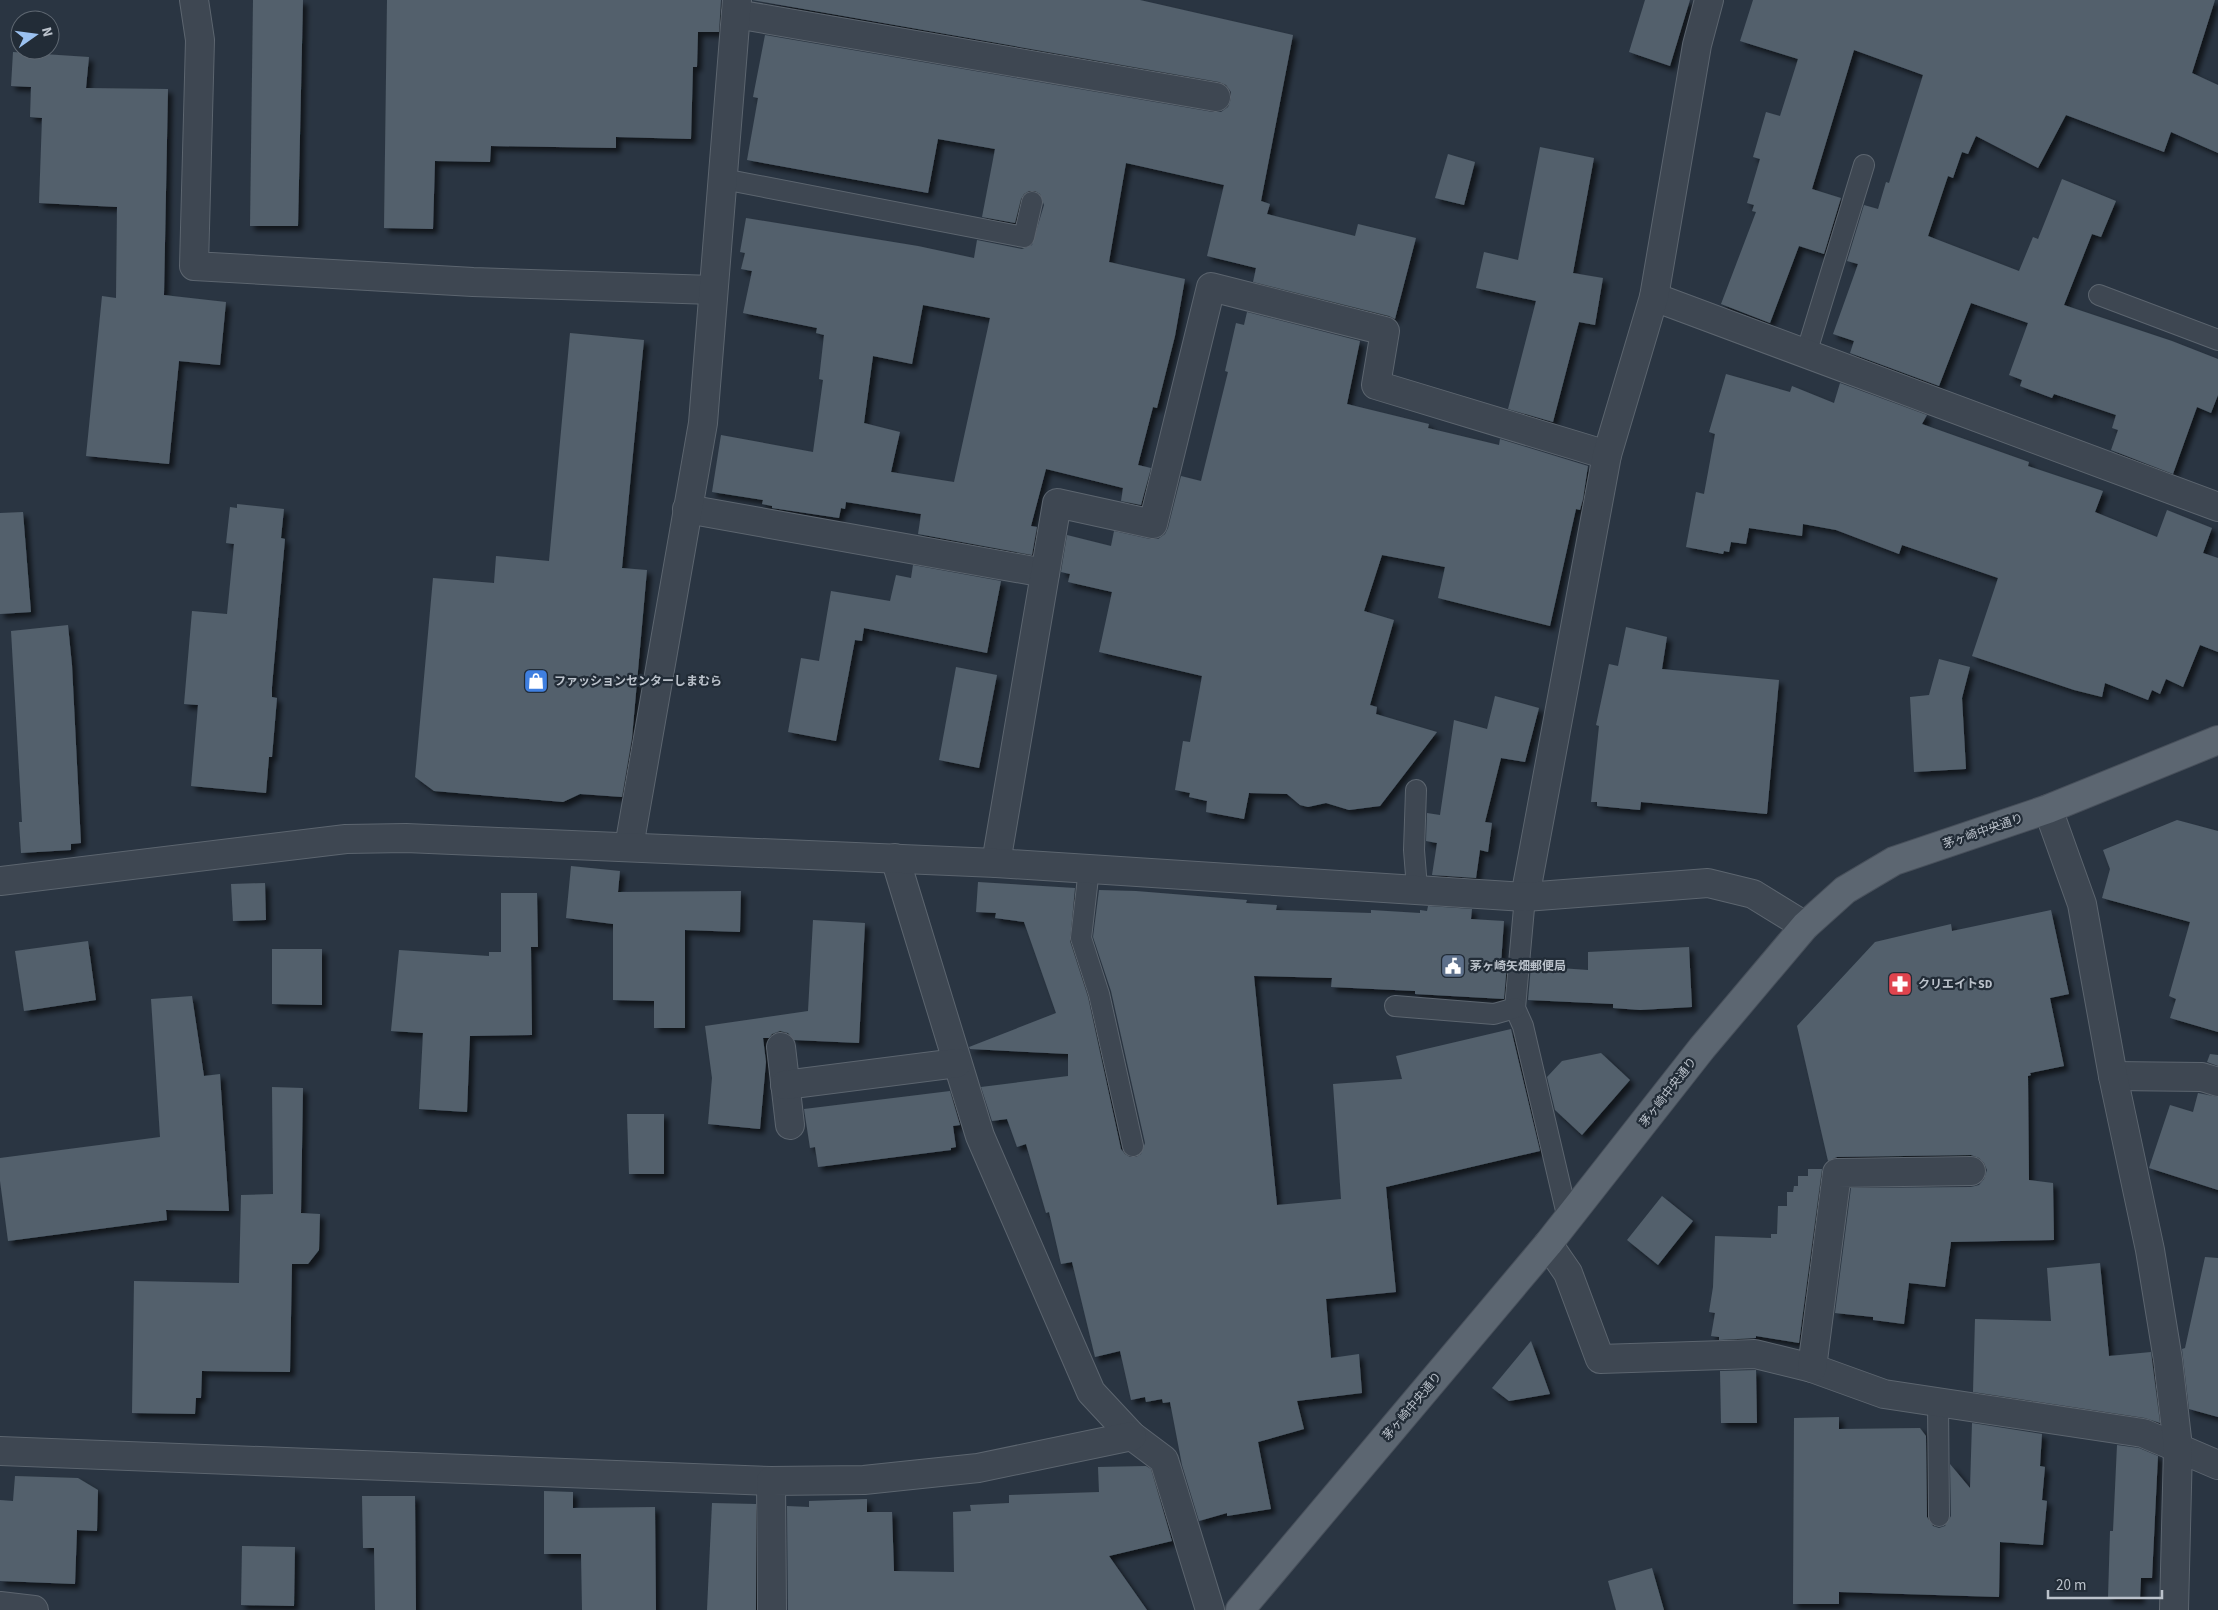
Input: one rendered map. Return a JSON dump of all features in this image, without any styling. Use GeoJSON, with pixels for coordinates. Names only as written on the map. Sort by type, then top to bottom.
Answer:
{"type":"FeatureCollection","features":[{"type":"Feature","properties":{"kind":"main road","name":"茅ヶ崎中央通り"},"geometry":{"type":"LineString","coordinates":[[1240,1610],[1548,1244],[1702,1048],[1805,926],[1845,890],[1894,861],[2048,810],[2218,740]]}},
{"type":"Feature","properties":{"kind":"street"},"geometry":{"type":"LineString","coordinates":[[194,0],[200,40],[194,266],[473,282],[713,290]]}},
{"type":"Feature","properties":{"kind":"street"},"geometry":{"type":"LineString","coordinates":[[1525,897],[1607,455],[1654,297],[1696,44],[1709,0]]}},
{"type":"Feature","properties":{"kind":"street"},"geometry":{"type":"LineString","coordinates":[[629,847],[703,423],[737,7],[1216,97]]}},
{"type":"Feature","properties":{"kind":"street"},"geometry":{"type":"LineString","coordinates":[[996,863],[1057,503],[1153,524],[1211,287],[1385,331],[1376,385],[1607,455]]}},
{"type":"Feature","properties":{"kind":"street"},"geometry":{"type":"LineString","coordinates":[[1654,297],[2217,505]]}},
{"type":"Feature","properties":{"kind":"street"},"geometry":{"type":"LineString","coordinates":[[688,509],[1045,573]]}},
{"type":"Feature","properties":{"kind":"street"},"geometry":{"type":"LineString","coordinates":[[2048,810],[2082,904],[2113,1076],[2150,1250],[2168,1360],[2178,1447],[2174,1610]]}},
{"type":"Feature","properties":{"kind":"street"},"geometry":{"type":"LineString","coordinates":[[0,881],[346,839],[406,838],[996,863],[1417,888],[1525,897],[1708,884],[1754,894],[1805,926]]}},
{"type":"Feature","properties":{"kind":"street"},"geometry":{"type":"LineString","coordinates":[[895,858],[980,1136],[1091,1392],[1132,1436],[1164,1460],[1210,1610]]}},
{"type":"Feature","properties":{"kind":"street"},"geometry":{"type":"LineString","coordinates":[[781,1047],[790,1125]]}},
{"type":"Feature","properties":{"kind":"street"},"geometry":{"type":"LineString","coordinates":[[786,1085],[957,1063]]}},
{"type":"Feature","properties":{"kind":"street"},"geometry":{"type":"LineString","coordinates":[[2113,1076],[2202,1077],[2218,1082]]}},
{"type":"Feature","properties":{"kind":"street"},"geometry":{"type":"LineString","coordinates":[[1812,1368],[1837,1173],[1971,1172]]}},
{"type":"Feature","properties":{"kind":"street"},"geometry":{"type":"LineString","coordinates":[[1548,1244],[1568,1273],[1600,1359],[1755,1354],[1812,1368],[1884,1394],[2143,1433],[2218,1465]]}},
{"type":"Feature","properties":{"kind":"street"},"geometry":{"type":"LineString","coordinates":[[0,1451],[771,1481],[864,1480],[978,1468],[1132,1436]]}},
{"type":"Feature","properties":{"kind":"street"},"geometry":{"type":"LineString","coordinates":[[771,1481],[772,1610]]}},
{"type":"Feature","properties":{"kind":"street"},"geometry":{"type":"LineString","coordinates":[[0,1606],[34,1610]]}},
{"type":"Feature","properties":{"kind":"lane"},"geometry":{"type":"LineString","coordinates":[[1806,354],[1864,165]]}},
{"type":"Feature","properties":{"kind":"lane"},"geometry":{"type":"LineString","coordinates":[[723,179],[1024,238],[1032,202]]}},
{"type":"Feature","properties":{"kind":"lane"},"geometry":{"type":"LineString","coordinates":[[2100,295],[2218,340]]}},
{"type":"Feature","properties":{"kind":"lane"},"geometry":{"type":"LineString","coordinates":[[1416,790],[1414,850],[1417,888]]}},
{"type":"Feature","properties":{"kind":"lane"},"geometry":{"type":"LineString","coordinates":[[1089,869],[1081,938],[1099,994],[1133,1146]]}},
{"type":"Feature","properties":{"kind":"lane"},"geometry":{"type":"LineString","coordinates":[[1525,897],[1515,1008],[1523,1026],[1568,1219]]}},
{"type":"Feature","properties":{"kind":"lane"},"geometry":{"type":"LineString","coordinates":[[1395,1006],[1494,1014],[1515,1008]]}},
{"type":"Feature","properties":{"kind":"lane"},"geometry":{"type":"LineString","coordinates":[[1938,1402],[1939,1516]]}},
{"type":"Feature","properties":{"kind":"building"},"geometry":{"type":"Polygon","coordinates":[[[253,0],[303,0],[298,226],[250,226],[253,0]]]}},
{"type":"Feature","properties":{"kind":"building"},"geometry":{"type":"Polygon","coordinates":[[[387,0],[721,0],[719,32],[698,32],[697,67],[693,67],[691,139],[616,137],[616,148],[491,146],[490,162],[435,161],[433,229],[384,228],[387,0]]]}},
{"type":"Feature","properties":{"kind":"building"},"geometry":{"type":"Polygon","coordinates":[[[752,0],[1140,0],[1293,35],[1261,201],[1270,204],[1267,214],[1355,236],[1358,224],[1416,238],[1395,319],[1253,282],[1256,268],[1207,256],[1224,185],[1126,163],[1109,262],[1185,279],[1175,336],[1157,408],[1153,407],[1138,465],[1151,468],[1141,505],[1121,501],[1123,488],[1046,469],[1031,526],[1037,527],[1032,555],[918,534],[921,514],[846,502],[845,509],[841,508],[839,518],[772,508],[772,506],[762,504],[763,500],[712,492],[721,435],[813,452],[823,380],[819,379],[824,335],[816,333],[817,328],[743,313],[752,271],[741,269],[745,253],[740,252],[746,218],[918,246],[974,258],[977,240],[1022,249],[1032,245],[1044,205],[1040,194],[1035,191],[1029,191],[1021,199],[1015,223],[982,217],[995,149],[938,139],[928,193],[747,160],[758,98],[753,97],[765,35],[1213,112],[1221,112],[1228,107],[1231,99],[1231,92],[1226,85],[1219,82],[752,0]],[[923,305],[912,364],[873,356],[864,423],[900,432],[891,472],[954,482],[990,318],[923,305]]]}},
{"type":"Feature","properties":{"kind":"building"},"geometry":{"type":"Polygon","coordinates":[[[1645,0],[1690,0],[1670,66],[1629,52],[1645,0]]]}},
{"type":"Feature","properties":{"kind":"building"},"geometry":{"type":"Polygon","coordinates":[[[1753,0],[2215,0],[2192,73],[2218,85],[2218,153],[2171,132],[2164,152],[2066,115],[2038,168],[1976,136],[1968,154],[1962,152],[1953,178],[1948,176],[1928,236],[2019,271],[2033,237],[2038,239],[2062,179],[2116,201],[2101,237],[2092,234],[2064,305],[2172,341],[2218,359],[2218,395],[2211,413],[2197,407],[2173,474],[2111,450],[2118,430],[2112,428],[2116,415],[2054,394],[2052,398],[2020,386],[2022,380],[2009,375],[2028,323],[1971,303],[1939,386],[1850,353],[1854,341],[1833,334],[1858,264],[1847,261],[1864,205],[1878,209],[1886,182],[1889,183],[1923,75],[1854,50],[1812,189],[1841,198],[1824,254],[1799,246],[1770,323],[1721,304],[1756,212],[1752,211],[1754,205],[1747,203],[1760,159],[1753,157],[1766,112],[1780,116],[1798,59],[1740,41],[1753,0]]]}},
{"type":"Feature","properties":{"kind":"building"},"geometry":{"type":"Polygon","coordinates":[[[60,55],[89,57],[86,88],[168,89],[164,295],[226,302],[220,365],[179,361],[169,464],[86,456],[102,296],[116,298],[117,207],[39,203],[42,118],[30,117],[31,87],[11,86],[13,60],[60,60],[60,55]]]}},
{"type":"Feature","properties":{"kind":"building"},"geometry":{"type":"Polygon","coordinates":[[[1540,147],[1594,158],[1573,273],[1603,278],[1595,325],[1579,322],[1553,422],[1508,409],[1536,301],[1476,288],[1484,252],[1518,260],[1540,147]]]}},
{"type":"Feature","properties":{"kind":"building"},"geometry":{"type":"Polygon","coordinates":[[[1448,154],[1475,162],[1464,205],[1435,198],[1448,154]]]}},
{"type":"Feature","properties":{"kind":"building"},"geometry":{"type":"Polygon","coordinates":[[[1247,312],[1360,341],[1347,404],[1429,424],[1428,428],[1499,445],[1500,439],[1588,466],[1583,499],[1580,510],[1576,509],[1550,626],[1438,598],[1445,567],[1382,555],[1364,611],[1394,620],[1370,705],[1377,707],[1376,714],[1437,732],[1380,806],[1349,810],[1326,803],[1308,807],[1300,805],[1287,794],[1249,793],[1244,819],[1206,812],[1207,801],[1189,797],[1190,793],[1175,790],[1183,741],[1190,742],[1202,676],[1099,652],[1112,592],[1068,582],[1070,574],[1061,572],[1067,535],[1111,546],[1114,531],[1150,539],[1158,539],[1165,534],[1181,476],[1201,481],[1228,372],[1225,371],[1236,323],[1244,325],[1247,312]]]}},
{"type":"Feature","properties":{"kind":"building"},"geometry":{"type":"Polygon","coordinates":[[[570,333],[644,340],[622,568],[647,570],[632,738],[622,797],[580,794],[563,802],[434,791],[415,777],[433,578],[494,583],[496,556],[549,561],[570,333]]]}},
{"type":"Feature","properties":{"kind":"building"},"geometry":{"type":"Polygon","coordinates":[[[1726,374],[1790,392],[1792,386],[1834,403],[1840,383],[1927,415],[1922,424],[2029,462],[2028,466],[2103,491],[2095,512],[2157,537],[2167,510],[2212,528],[2203,553],[2218,558],[2218,652],[2200,645],[2183,687],[2166,679],[2160,694],[2152,690],[2148,700],[2105,683],[2102,697],[2074,690],[1972,656],[1998,578],[1902,545],[1899,554],[1836,530],[1803,524],[1802,536],[1749,528],[1746,544],[1731,542],[1729,552],[1724,551],[1723,554],[1686,547],[1696,492],[1704,494],[1715,434],[1709,432],[1726,374]]]}},
{"type":"Feature","properties":{"kind":"building"},"geometry":{"type":"Polygon","coordinates":[[[237,504],[284,509],[281,538],[285,539],[272,687],[272,697],[277,698],[272,757],[269,757],[266,793],[191,786],[198,705],[184,704],[192,611],[227,614],[234,544],[226,543],[230,507],[237,508],[237,504]]]}},
{"type":"Feature","properties":{"kind":"building"},"geometry":{"type":"Polygon","coordinates":[[[23,512],[31,612],[0,614],[0,513],[23,512]]]}},
{"type":"Feature","properties":{"kind":"building"},"geometry":{"type":"Polygon","coordinates":[[[913,565],[1001,581],[987,653],[864,628],[862,641],[855,640],[836,741],[788,732],[801,658],[819,661],[831,591],[890,601],[896,575],[911,578],[913,565]]]}},
{"type":"Feature","properties":{"kind":"building"},"geometry":{"type":"Polygon","coordinates":[[[68,625],[72,665],[81,843],[71,844],[71,850],[21,853],[19,822],[22,822],[11,631],[68,625]]]}},
{"type":"Feature","properties":{"kind":"building"},"geometry":{"type":"Polygon","coordinates":[[[1626,627],[1667,637],[1662,669],[1779,680],[1767,814],[1641,802],[1640,810],[1597,806],[1597,802],[1591,802],[1599,726],[1596,725],[1609,664],[1618,666],[1626,627]]]}},
{"type":"Feature","properties":{"kind":"building"},"geometry":{"type":"Polygon","coordinates":[[[1939,659],[1970,667],[1962,698],[1966,769],[1914,772],[1910,697],[1929,695],[1939,659]]]}},
{"type":"Feature","properties":{"kind":"building"},"geometry":{"type":"Polygon","coordinates":[[[956,667],[997,675],[979,768],[939,760],[956,667]]]}},
{"type":"Feature","properties":{"kind":"building"},"geometry":{"type":"Polygon","coordinates":[[[1495,696],[1539,708],[1525,762],[1501,758],[1485,822],[1492,823],[1488,852],[1480,850],[1476,878],[1432,875],[1437,843],[1426,841],[1427,813],[1440,815],[1454,720],[1487,729],[1495,696]]]}},
{"type":"Feature","properties":{"kind":"building"},"geometry":{"type":"Polygon","coordinates":[[[2177,820],[2218,831],[2218,1032],[2170,1018],[2176,999],[2169,996],[2190,922],[2102,898],[2110,869],[2103,850],[2177,820]]]}},
{"type":"Feature","properties":{"kind":"building"},"geometry":{"type":"Polygon","coordinates":[[[571,866],[620,871],[618,892],[741,891],[740,932],[685,930],[685,1028],[654,1028],[654,1001],[613,1000],[613,924],[566,918],[571,866]]]}},
{"type":"Feature","properties":{"kind":"building"},"geometry":{"type":"Polygon","coordinates":[[[978,882],[1075,888],[1070,941],[1088,997],[1121,1149],[1130,1157],[1136,1157],[1141,1154],[1145,1143],[1111,991],[1093,937],[1099,890],[1247,900],[1246,903],[1277,905],[1276,910],[1371,913],[1371,910],[1420,913],[1420,910],[1427,911],[1428,906],[1472,909],[1471,919],[1504,921],[1501,964],[1507,964],[1504,999],[1415,994],[1415,991],[1331,987],[1332,978],[1254,976],[1277,1205],[1341,1199],[1333,1084],[1402,1079],[1396,1056],[1511,1029],[1540,1151],[1386,1187],[1396,1292],[1326,1299],[1331,1358],[1359,1354],[1362,1393],[1297,1401],[1304,1429],[1258,1442],[1271,1509],[1227,1516],[1227,1513],[1199,1521],[1182,1465],[1170,1402],[1163,1403],[1162,1399],[1146,1402],[1145,1397],[1131,1400],[1120,1351],[1095,1357],[1072,1262],[1061,1264],[1049,1212],[1046,1213],[1026,1144],[1017,1147],[1007,1119],[992,1121],[981,1087],[1068,1076],[1068,1054],[970,1049],[969,1047],[1056,1013],[1024,922],[995,918],[996,913],[976,912],[978,882]]]}},
{"type":"Feature","properties":{"kind":"building"},"geometry":{"type":"Polygon","coordinates":[[[265,883],[266,920],[233,921],[231,884],[265,883]]]}},
{"type":"Feature","properties":{"kind":"building"},"geometry":{"type":"Polygon","coordinates":[[[501,893],[537,893],[538,947],[531,947],[532,1035],[470,1036],[467,1112],[419,1109],[423,1033],[391,1031],[399,950],[489,956],[489,952],[501,952],[501,893]]]}},
{"type":"Feature","properties":{"kind":"building"},"geometry":{"type":"Polygon","coordinates":[[[2051,910],[2069,994],[2050,998],[2064,1066],[2030,1073],[2031,1075],[2028,1076],[2029,1180],[2053,1183],[2054,1240],[1951,1242],[1945,1287],[1909,1283],[1904,1324],[1873,1320],[1873,1317],[1835,1313],[1851,1188],[1971,1187],[1979,1185],[1984,1179],[1987,1170],[1979,1158],[1971,1155],[1837,1157],[1828,1161],[1797,1026],[1875,942],[1951,924],[1952,931],[2051,910]]]}},
{"type":"Feature","properties":{"kind":"building"},"geometry":{"type":"Polygon","coordinates":[[[813,920],[865,923],[859,1043],[794,1040],[788,1033],[780,1031],[772,1034],[769,1038],[763,1038],[766,1062],[760,1129],[708,1124],[712,1078],[705,1026],[808,1011],[813,920]]]}},
{"type":"Feature","properties":{"kind":"building"},"geometry":{"type":"Polygon","coordinates":[[[88,941],[96,1000],[24,1011],[15,951],[88,941]]]}},
{"type":"Feature","properties":{"kind":"building"},"geometry":{"type":"Polygon","coordinates":[[[1689,947],[1692,1007],[1640,1010],[1613,1008],[1613,1004],[1528,1000],[1531,966],[1588,970],[1588,952],[1689,947]]]}},
{"type":"Feature","properties":{"kind":"building"},"geometry":{"type":"Polygon","coordinates":[[[272,949],[322,949],[322,1005],[272,1004],[272,949]]]}},
{"type":"Feature","properties":{"kind":"building"},"geometry":{"type":"Polygon","coordinates":[[[192,996],[204,1076],[220,1074],[229,1211],[166,1210],[167,1220],[8,1241],[0,1181],[0,1158],[160,1137],[151,999],[192,996]]]}},
{"type":"Feature","properties":{"kind":"building"},"geometry":{"type":"Polygon","coordinates":[[[1601,1053],[1630,1080],[1582,1135],[1555,1110],[1547,1077],[1562,1061],[1601,1053]]]}},
{"type":"Feature","properties":{"kind":"building"},"geometry":{"type":"Polygon","coordinates":[[[2210,1054],[2218,1055],[2218,1066],[2207,1062],[2210,1054]]]}},
{"type":"Feature","properties":{"kind":"building"},"geometry":{"type":"Polygon","coordinates":[[[272,1087],[303,1088],[301,1213],[320,1214],[319,1250],[308,1264],[292,1264],[290,1372],[202,1371],[201,1398],[196,1398],[195,1414],[132,1413],[134,1281],[239,1283],[241,1195],[273,1194],[272,1087]]]}},
{"type":"Feature","properties":{"kind":"building"},"geometry":{"type":"Polygon","coordinates":[[[950,1091],[960,1125],[953,1126],[956,1147],[951,1148],[951,1150],[818,1167],[815,1147],[810,1148],[804,1109],[950,1091]]]}},
{"type":"Feature","properties":{"kind":"building"},"geometry":{"type":"Polygon","coordinates":[[[2198,1093],[2218,1097],[2218,1190],[2149,1168],[2170,1105],[2193,1112],[2198,1093]]]}},
{"type":"Feature","properties":{"kind":"building"},"geometry":{"type":"Polygon","coordinates":[[[627,1114],[664,1114],[664,1174],[629,1174],[627,1114]]]}},
{"type":"Feature","properties":{"kind":"building"},"geometry":{"type":"Polygon","coordinates":[[[1808,1169],[1822,1169],[1799,1343],[1756,1336],[1756,1338],[1719,1340],[1719,1337],[1711,1336],[1715,1313],[1709,1312],[1713,1287],[1715,1236],[1771,1238],[1771,1234],[1777,1234],[1778,1206],[1787,1206],[1787,1192],[1793,1192],[1794,1186],[1798,1186],[1798,1176],[1808,1176],[1808,1169]]]}},
{"type":"Feature","properties":{"kind":"building"},"geometry":{"type":"Polygon","coordinates":[[[1662,1196],[1693,1221],[1658,1265],[1627,1240],[1662,1196]]]}},
{"type":"Feature","properties":{"kind":"building"},"geometry":{"type":"Polygon","coordinates":[[[2205,1257],[2218,1258],[2218,1417],[2189,1409],[2182,1349],[2185,1348],[2205,1257]]]}},
{"type":"Feature","properties":{"kind":"building"},"geometry":{"type":"Polygon","coordinates":[[[2100,1263],[2109,1356],[2151,1352],[2160,1423],[2145,1418],[1973,1392],[1975,1319],[2051,1321],[2047,1268],[2100,1263]]]}},
{"type":"Feature","properties":{"kind":"building"},"geometry":{"type":"Polygon","coordinates":[[[1531,1341],[1550,1394],[1509,1401],[1492,1388],[1531,1341]]]}},
{"type":"Feature","properties":{"kind":"building"},"geometry":{"type":"Polygon","coordinates":[[[1756,1370],[1757,1423],[1721,1423],[1720,1371],[1756,1370]]]}},
{"type":"Feature","properties":{"kind":"building"},"geometry":{"type":"Polygon","coordinates":[[[1839,1417],[1839,1429],[1920,1428],[1926,1436],[1927,1517],[1933,1526],[1939,1528],[1945,1526],[1951,1516],[1950,1464],[1970,1488],[1972,1423],[2042,1434],[2040,1466],[2045,1467],[2042,1500],[2047,1501],[2043,1545],[2000,1542],[1999,1597],[1839,1592],[1839,1604],[1793,1604],[1794,1418],[1839,1417]]]}},
{"type":"Feature","properties":{"kind":"building"},"geometry":{"type":"Polygon","coordinates":[[[2117,1445],[2139,1448],[2158,1456],[2152,1578],[2141,1578],[2140,1599],[2108,1598],[2110,1531],[2113,1531],[2117,1445]]]}},
{"type":"Feature","properties":{"kind":"building"},"geometry":{"type":"Polygon","coordinates":[[[1146,1466],[1151,1469],[1172,1541],[1109,1556],[1147,1610],[788,1610],[787,1506],[809,1507],[809,1501],[867,1499],[867,1512],[892,1512],[894,1571],[954,1572],[953,1512],[971,1511],[970,1505],[1009,1503],[1009,1495],[1099,1492],[1098,1467],[1146,1466]]]}},
{"type":"Feature","properties":{"kind":"building"},"geometry":{"type":"Polygon","coordinates":[[[15,1476],[78,1478],[98,1490],[97,1531],[77,1530],[75,1584],[0,1581],[0,1500],[13,1501],[15,1476]]]}},
{"type":"Feature","properties":{"kind":"building"},"geometry":{"type":"Polygon","coordinates":[[[544,1491],[573,1492],[573,1508],[655,1507],[656,1610],[582,1610],[581,1554],[544,1554],[544,1491]]]}},
{"type":"Feature","properties":{"kind":"building"},"geometry":{"type":"Polygon","coordinates":[[[362,1496],[415,1496],[416,1610],[375,1610],[374,1548],[363,1548],[362,1496]]]}},
{"type":"Feature","properties":{"kind":"building"},"geometry":{"type":"Polygon","coordinates":[[[712,1503],[756,1504],[756,1610],[707,1610],[712,1503]]]}},
{"type":"Feature","properties":{"kind":"building"},"geometry":{"type":"Polygon","coordinates":[[[242,1546],[295,1547],[294,1606],[241,1605],[242,1546]]]}},
{"type":"Feature","properties":{"kind":"building"},"geometry":{"type":"Polygon","coordinates":[[[1652,1568],[1664,1610],[1616,1610],[1608,1581],[1652,1568]]]}},
{"type":"Feature","properties":{"kind":"place","name":"ファッションセンターしまむら"},"geometry":{"type":"Point","coordinates":[536,681]}},
{"type":"Feature","properties":{"kind":"place","name":"茅ヶ崎矢畑郵便局"},"geometry":{"type":"Point","coordinates":[1453,966]}},
{"type":"Feature","properties":{"kind":"place","name":"クリエイトSD"},"geometry":{"type":"Point","coordinates":[1900,984]}}]}
